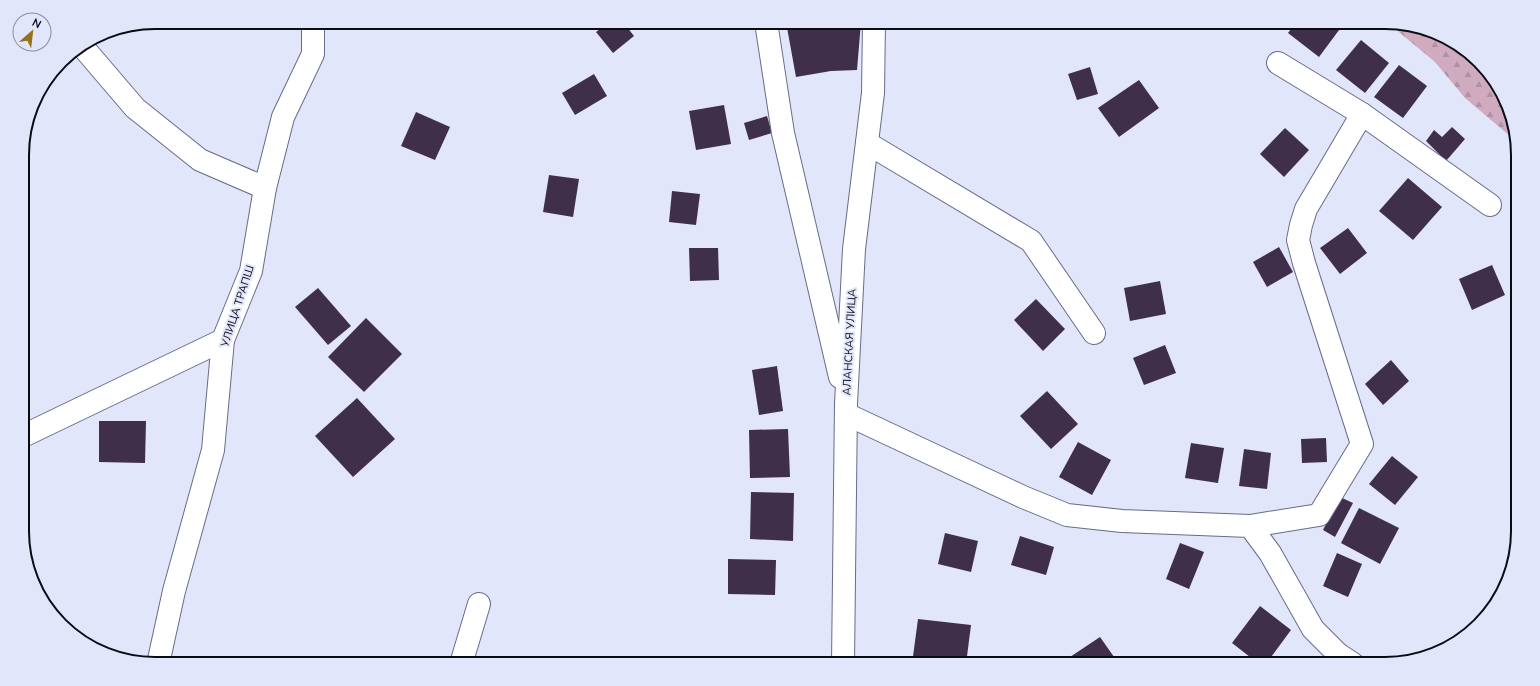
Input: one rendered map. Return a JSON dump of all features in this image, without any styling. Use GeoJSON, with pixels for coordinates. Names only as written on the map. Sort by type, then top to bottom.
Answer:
{"type":"FeatureCollection","features":[{"type":"Feature","properties":{"kind":"street","name":"УЛИЦА ТРАПШ"},"geometry":{"type":"LineString","coordinates":[[160,657],[174,592],[213,450],[223,340],[251,271],[265,188],[283,117],[313,54],[313,29]]}},
{"type":"Feature","properties":{"kind":"street"},"geometry":{"type":"LineString","coordinates":[[767,29],[784,133],[846,409],[1023,497],[1067,515],[1122,521],[1250,526],[1320,515],[1362,444],[1298,240],[1306,209],[1362,114]]}},
{"type":"Feature","properties":{"kind":"street","name":"АЛАНСКАЯ УЛИЦА"},"geometry":{"type":"LineString","coordinates":[[843,657],[846,409],[854,249],[873,93],[874,29]]}},
{"type":"Feature","properties":{"kind":"street"},"geometry":{"type":"LineString","coordinates":[[86,50],[135,108],[200,160],[265,188]]}},
{"type":"Feature","properties":{"kind":"street"},"geometry":{"type":"LineString","coordinates":[[1278,63],[1362,114],[1490,205]]}},
{"type":"Feature","properties":{"kind":"street"},"geometry":{"type":"LineString","coordinates":[[867,143],[1031,242],[1094,333]]}},
{"type":"Feature","properties":{"kind":"street"},"geometry":{"type":"LineString","coordinates":[[29,433],[223,340]]}},
{"type":"Feature","properties":{"kind":"street"},"geometry":{"type":"LineString","coordinates":[[1250,526],[1270,553],[1313,628],[1342,657]]}},
{"type":"Feature","properties":{"kind":"street"},"geometry":{"type":"LineString","coordinates":[[463,657],[479,604]]}},
{"type":"Feature","properties":{"kind":"green space"},"geometry":{"type":"Polygon","coordinates":[[[1396,30],[1418,33],[1433,39],[1462,55],[1474,66],[1485,78],[1494,92],[1507,122],[1510,136],[1465,98],[1435,62],[1396,30]]]}},
{"type":"Feature","properties":{"kind":"building"},"geometry":{"type":"Polygon","coordinates":[[[600,29],[628,29],[634,36],[613,53],[596,32],[600,29]]]}},
{"type":"Feature","properties":{"kind":"building"},"geometry":{"type":"Polygon","coordinates":[[[787,29],[860,29],[857,70],[831,71],[796,77],[787,29]]]}},
{"type":"Feature","properties":{"kind":"building"},"geometry":{"type":"Polygon","coordinates":[[[1291,29],[1340,29],[1319,57],[1288,33],[1291,29]]]}},
{"type":"Feature","properties":{"kind":"building"},"geometry":{"type":"Polygon","coordinates":[[[1361,40],[1389,63],[1365,93],[1336,70],[1361,40]]]}},
{"type":"Feature","properties":{"kind":"building"},"geometry":{"type":"Polygon","coordinates":[[[1399,65],[1427,86],[1403,118],[1374,97],[1399,65]]]}},
{"type":"Feature","properties":{"kind":"building"},"geometry":{"type":"Polygon","coordinates":[[[1090,67],[1098,94],[1077,100],[1068,74],[1090,67]]]}},
{"type":"Feature","properties":{"kind":"building"},"geometry":{"type":"Polygon","coordinates":[[[594,74],[607,96],[575,115],[562,93],[594,74]]]}},
{"type":"Feature","properties":{"kind":"building"},"geometry":{"type":"Polygon","coordinates":[[[1139,80],[1159,108],[1119,137],[1098,108],[1139,80]]]}},
{"type":"Feature","properties":{"kind":"building"},"geometry":{"type":"Polygon","coordinates":[[[724,105],[731,144],[696,150],[689,111],[724,105]]]}},
{"type":"Feature","properties":{"kind":"building"},"geometry":{"type":"Polygon","coordinates":[[[416,112],[450,127],[435,160],[401,146],[416,112]]]}},
{"type":"Feature","properties":{"kind":"building"},"geometry":{"type":"Polygon","coordinates":[[[767,116],[772,133],[749,140],[744,123],[767,116]]]}},
{"type":"Feature","properties":{"kind":"building"},"geometry":{"type":"Polygon","coordinates":[[[1452,127],[1465,139],[1446,161],[1426,141],[1434,130],[1442,137],[1452,127]]]}},
{"type":"Feature","properties":{"kind":"building"},"geometry":{"type":"Polygon","coordinates":[[[1285,128],[1309,150],[1284,177],[1260,154],[1285,128]]]}},
{"type":"Feature","properties":{"kind":"building"},"geometry":{"type":"Polygon","coordinates":[[[549,175],[579,179],[573,217],[543,212],[549,175]]]}},
{"type":"Feature","properties":{"kind":"building"},"geometry":{"type":"Polygon","coordinates":[[[1408,178],[1442,207],[1413,240],[1379,211],[1408,178]]]}},
{"type":"Feature","properties":{"kind":"building"},"geometry":{"type":"Polygon","coordinates":[[[672,191],[700,194],[696,225],[669,222],[672,191]]]}},
{"type":"Feature","properties":{"kind":"building"},"geometry":{"type":"Polygon","coordinates":[[[1348,228],[1367,253],[1340,274],[1320,248],[1348,228]]]}},
{"type":"Feature","properties":{"kind":"building"},"geometry":{"type":"Polygon","coordinates":[[[1279,247],[1293,272],[1267,287],[1253,262],[1279,247]]]}},
{"type":"Feature","properties":{"kind":"building"},"geometry":{"type":"Polygon","coordinates":[[[689,248],[718,248],[719,280],[690,281],[689,248]]]}},
{"type":"Feature","properties":{"kind":"building"},"geometry":{"type":"Polygon","coordinates":[[[1492,265],[1505,295],[1472,310],[1459,279],[1492,265]]]}},
{"type":"Feature","properties":{"kind":"building"},"geometry":{"type":"Polygon","coordinates":[[[1160,281],[1166,314],[1130,321],[1124,288],[1160,281]]]}},
{"type":"Feature","properties":{"kind":"building"},"geometry":{"type":"Polygon","coordinates":[[[318,288],[351,326],[328,345],[295,307],[318,288]]]}},
{"type":"Feature","properties":{"kind":"building"},"geometry":{"type":"Polygon","coordinates":[[[1036,299],[1065,329],[1043,351],[1014,320],[1036,299]]]}},
{"type":"Feature","properties":{"kind":"building"},"geometry":{"type":"Polygon","coordinates":[[[366,318],[402,354],[364,392],[328,357],[366,318]]]}},
{"type":"Feature","properties":{"kind":"building"},"geometry":{"type":"Polygon","coordinates":[[[1165,345],[1176,373],[1144,385],[1133,358],[1165,345]]]}},
{"type":"Feature","properties":{"kind":"building"},"geometry":{"type":"Polygon","coordinates":[[[1391,360],[1409,381],[1383,405],[1365,384],[1391,360]]]}},
{"type":"Feature","properties":{"kind":"building"},"geometry":{"type":"Polygon","coordinates":[[[777,366],[783,411],[759,415],[752,370],[777,366]]]}},
{"type":"Feature","properties":{"kind":"building"},"geometry":{"type":"Polygon","coordinates":[[[1047,391],[1078,424],[1051,449],[1020,416],[1047,391]]]}},
{"type":"Feature","properties":{"kind":"building"},"geometry":{"type":"Polygon","coordinates":[[[357,398],[395,439],[353,477],[315,436],[357,398]]]}},
{"type":"Feature","properties":{"kind":"building"},"geometry":{"type":"Polygon","coordinates":[[[99,421],[146,421],[145,463],[99,462],[99,421]]]}},
{"type":"Feature","properties":{"kind":"building"},"geometry":{"type":"Polygon","coordinates":[[[788,429],[790,477],[750,478],[749,430],[788,429]]]}},
{"type":"Feature","properties":{"kind":"building"},"geometry":{"type":"Polygon","coordinates":[[[1326,438],[1327,462],[1302,463],[1301,439],[1326,438]]]}},
{"type":"Feature","properties":{"kind":"building"},"geometry":{"type":"Polygon","coordinates":[[[1078,442],[1111,460],[1092,495],[1059,477],[1078,442]]]}},
{"type":"Feature","properties":{"kind":"building"},"geometry":{"type":"Polygon","coordinates":[[[1191,443],[1224,448],[1218,483],[1185,478],[1191,443]]]}},
{"type":"Feature","properties":{"kind":"building"},"geometry":{"type":"Polygon","coordinates":[[[1244,449],[1271,453],[1267,489],[1239,486],[1244,449]]]}},
{"type":"Feature","properties":{"kind":"building"},"geometry":{"type":"Polygon","coordinates":[[[1392,456],[1418,477],[1395,505],[1369,484],[1392,456]]]}},
{"type":"Feature","properties":{"kind":"building"},"geometry":{"type":"Polygon","coordinates":[[[751,492],[794,493],[793,541],[750,539],[751,492]]]}},
{"type":"Feature","properties":{"kind":"building"},"geometry":{"type":"Polygon","coordinates":[[[1340,497],[1353,503],[1335,537],[1323,530],[1340,497]]]}},
{"type":"Feature","properties":{"kind":"building"},"geometry":{"type":"Polygon","coordinates":[[[1359,508],[1399,528],[1380,564],[1341,543],[1359,508]]]}},
{"type":"Feature","properties":{"kind":"building"},"geometry":{"type":"Polygon","coordinates":[[[945,533],[978,541],[971,572],[938,564],[945,533]]]}},
{"type":"Feature","properties":{"kind":"building"},"geometry":{"type":"Polygon","coordinates":[[[1020,536],[1054,547],[1046,575],[1011,565],[1020,536]]]}},
{"type":"Feature","properties":{"kind":"building"},"geometry":{"type":"Polygon","coordinates":[[[1180,543],[1204,552],[1189,589],[1166,579],[1180,543]]]}},
{"type":"Feature","properties":{"kind":"building"},"geometry":{"type":"Polygon","coordinates":[[[1337,553],[1362,564],[1348,597],[1323,586],[1337,553]]]}},
{"type":"Feature","properties":{"kind":"building"},"geometry":{"type":"Polygon","coordinates":[[[728,559],[776,560],[775,595],[728,594],[728,559]]]}},
{"type":"Feature","properties":{"kind":"building"},"geometry":{"type":"Polygon","coordinates":[[[1260,606],[1291,630],[1271,657],[1250,657],[1232,643],[1260,606]]]}},
{"type":"Feature","properties":{"kind":"building"},"geometry":{"type":"Polygon","coordinates":[[[918,619],[971,625],[967,657],[913,657],[918,619]]]}},
{"type":"Feature","properties":{"kind":"building"},"geometry":{"type":"Polygon","coordinates":[[[1100,637],[1114,657],[1070,657],[1100,637]]]}}]}
